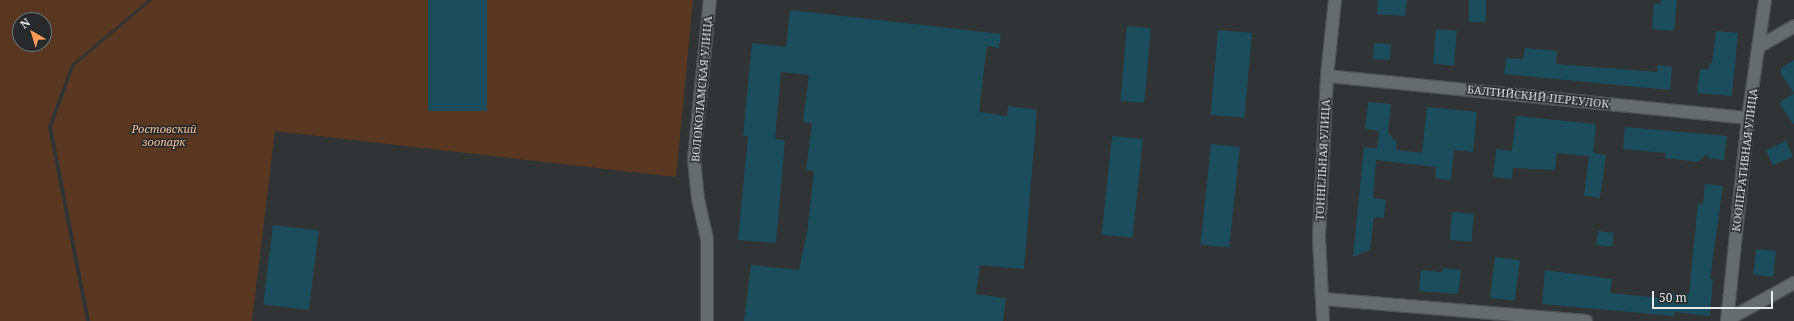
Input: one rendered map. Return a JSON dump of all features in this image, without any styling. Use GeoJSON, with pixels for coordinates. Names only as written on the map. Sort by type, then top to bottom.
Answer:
{"type":"FeatureCollection","features":[{"type":"Feature","properties":{"kind":"street","name":"ВОЛОКОЛАМСКАЯ УЛИЦА"},"geometry":{"type":"LineString","coordinates":[[708,321],[707,239],[698,199],[694,160],[710,0]]}},
{"type":"Feature","properties":{"kind":"street","name":"ТОННЕЛЬНАЯ УЛИЦА"},"geometry":{"type":"LineString","coordinates":[[1323,321],[1324,299],[1320,234],[1327,76],[1335,0]]}},
{"type":"Feature","properties":{"kind":"street","name":"КООПЕРАТИВНАЯ УЛИЦА"},"geometry":{"type":"LineString","coordinates":[[1727,320],[1748,118],[1760,46],[1765,0]]}},
{"type":"Feature","properties":{"kind":"street"},"geometry":{"type":"LineString","coordinates":[[1760,46],[1794,26]]}},
{"type":"Feature","properties":{"kind":"street","name":"БАЛТИЙСКИЙ ПЕРЕУЛОК"},"geometry":{"type":"LineString","coordinates":[[1327,76],[1748,118]]}},
{"type":"Feature","properties":{"kind":"street"},"geometry":{"type":"LineString","coordinates":[[1727,320],[1794,283]]}},
{"type":"Feature","properties":{"kind":"street"},"geometry":{"type":"LineString","coordinates":[[1324,299],[1586,321]]}},
{"type":"Feature","properties":{"kind":"green space"},"geometry":{"type":"Polygon","coordinates":[[[0,0],[148,0],[71,65],[48,127],[86,321],[0,321],[0,0]]]}},
{"type":"Feature","properties":{"kind":"green space","name":"Ростовский зоопарк"},"geometry":{"type":"Polygon","coordinates":[[[152,0],[693,0],[676,177],[275,131],[252,321],[90,321],[52,127],[74,66],[152,0]]]}},
{"type":"Feature","properties":{"kind":"building"},"geometry":{"type":"Polygon","coordinates":[[[428,0],[487,0],[487,111],[428,111],[428,0]]]}},
{"type":"Feature","properties":{"kind":"building"},"geometry":{"type":"Polygon","coordinates":[[[1378,0],[1407,0],[1405,16],[1377,14],[1378,0]]]}},
{"type":"Feature","properties":{"kind":"building"},"geometry":{"type":"Polygon","coordinates":[[[1469,0],[1486,0],[1486,22],[1469,22],[1469,0]]]}},
{"type":"Feature","properties":{"kind":"building"},"geometry":{"type":"Polygon","coordinates":[[[1661,0],[1677,0],[1674,31],[1652,29],[1654,3],[1661,4],[1661,0]]]}},
{"type":"Feature","properties":{"kind":"building"},"geometry":{"type":"Polygon","coordinates":[[[790,10],[1001,34],[999,48],[987,46],[979,112],[1007,116],[1008,106],[1037,110],[1024,269],[980,265],[976,294],[1006,298],[1003,321],[744,321],[751,265],[799,270],[807,233],[814,171],[806,170],[812,123],[803,122],[809,75],[781,72],[775,139],[785,140],[776,243],[738,240],[748,136],[743,136],[752,43],[786,47],[790,10]]]}},
{"type":"Feature","properties":{"kind":"building"},"geometry":{"type":"Polygon","coordinates":[[[1127,26],[1151,28],[1144,103],[1120,101],[1127,26]]]}},
{"type":"Feature","properties":{"kind":"building"},"geometry":{"type":"Polygon","coordinates":[[[1436,29],[1457,31],[1454,66],[1433,64],[1436,29]]]}},
{"type":"Feature","properties":{"kind":"building"},"geometry":{"type":"Polygon","coordinates":[[[1218,30],[1252,33],[1244,118],[1211,115],[1218,30]]]}},
{"type":"Feature","properties":{"kind":"building"},"geometry":{"type":"Polygon","coordinates":[[[1716,31],[1738,33],[1732,96],[1697,93],[1700,69],[1709,69],[1709,63],[1712,63],[1716,31]]]}},
{"type":"Feature","properties":{"kind":"building"},"geometry":{"type":"Polygon","coordinates":[[[1374,43],[1391,44],[1390,60],[1373,59],[1374,43]]]}},
{"type":"Feature","properties":{"kind":"building"},"geometry":{"type":"Polygon","coordinates":[[[1525,48],[1557,51],[1556,64],[1657,72],[1658,65],[1672,67],[1670,90],[1504,74],[1506,58],[1523,59],[1525,48]]]}},
{"type":"Feature","properties":{"kind":"building"},"geometry":{"type":"Polygon","coordinates":[[[1794,60],[1794,93],[1781,74],[1781,68],[1794,60]]]}},
{"type":"Feature","properties":{"kind":"building"},"geometry":{"type":"Polygon","coordinates":[[[1794,93],[1794,125],[1779,103],[1794,93]]]}},
{"type":"Feature","properties":{"kind":"building"},"geometry":{"type":"Polygon","coordinates":[[[1368,102],[1391,104],[1388,132],[1394,140],[1397,141],[1396,150],[1422,153],[1427,107],[1477,112],[1473,152],[1454,150],[1451,180],[1435,178],[1436,167],[1376,160],[1373,198],[1386,200],[1384,218],[1374,217],[1370,250],[1353,257],[1364,147],[1377,148],[1379,131],[1365,129],[1368,102]]]}},
{"type":"Feature","properties":{"kind":"building"},"geometry":{"type":"Polygon","coordinates":[[[1516,116],[1596,124],[1593,153],[1606,155],[1600,198],[1584,196],[1589,156],[1557,153],[1555,170],[1513,168],[1512,179],[1493,177],[1496,149],[1512,151],[1516,116]]]}},
{"type":"Feature","properties":{"kind":"building"},"geometry":{"type":"Polygon","coordinates":[[[1625,127],[1727,136],[1724,160],[1707,158],[1708,153],[1698,162],[1665,158],[1666,153],[1623,149],[1625,127]]]}},
{"type":"Feature","properties":{"kind":"building"},"geometry":{"type":"Polygon","coordinates":[[[1112,136],[1143,139],[1132,238],[1102,234],[1112,136]]]}},
{"type":"Feature","properties":{"kind":"building"},"geometry":{"type":"Polygon","coordinates":[[[1786,141],[1793,157],[1773,165],[1766,150],[1786,141]]]}},
{"type":"Feature","properties":{"kind":"building"},"geometry":{"type":"Polygon","coordinates":[[[1211,144],[1240,147],[1229,247],[1200,244],[1211,144]]]}},
{"type":"Feature","properties":{"kind":"building"},"geometry":{"type":"Polygon","coordinates":[[[1705,184],[1723,186],[1710,279],[1713,279],[1710,316],[1674,312],[1674,316],[1542,304],[1545,270],[1612,279],[1610,293],[1660,298],[1661,292],[1689,294],[1698,203],[1703,204],[1705,184]]]}},
{"type":"Feature","properties":{"kind":"building"},"geometry":{"type":"Polygon","coordinates":[[[1452,212],[1474,214],[1471,242],[1450,240],[1452,212]]]}},
{"type":"Feature","properties":{"kind":"building"},"geometry":{"type":"Polygon","coordinates":[[[273,225],[319,231],[309,310],[263,304],[273,225]]]}},
{"type":"Feature","properties":{"kind":"building"},"geometry":{"type":"Polygon","coordinates":[[[1598,231],[1614,233],[1612,247],[1596,245],[1598,231]]]}},
{"type":"Feature","properties":{"kind":"building"},"geometry":{"type":"Polygon","coordinates":[[[1756,249],[1776,251],[1773,277],[1753,275],[1756,249]]]}},
{"type":"Feature","properties":{"kind":"building"},"geometry":{"type":"Polygon","coordinates":[[[1495,257],[1520,260],[1515,301],[1490,298],[1495,257]]]}},
{"type":"Feature","properties":{"kind":"building"},"geometry":{"type":"Polygon","coordinates":[[[1443,268],[1461,270],[1458,294],[1419,291],[1421,270],[1442,272],[1443,268]]]}}]}
